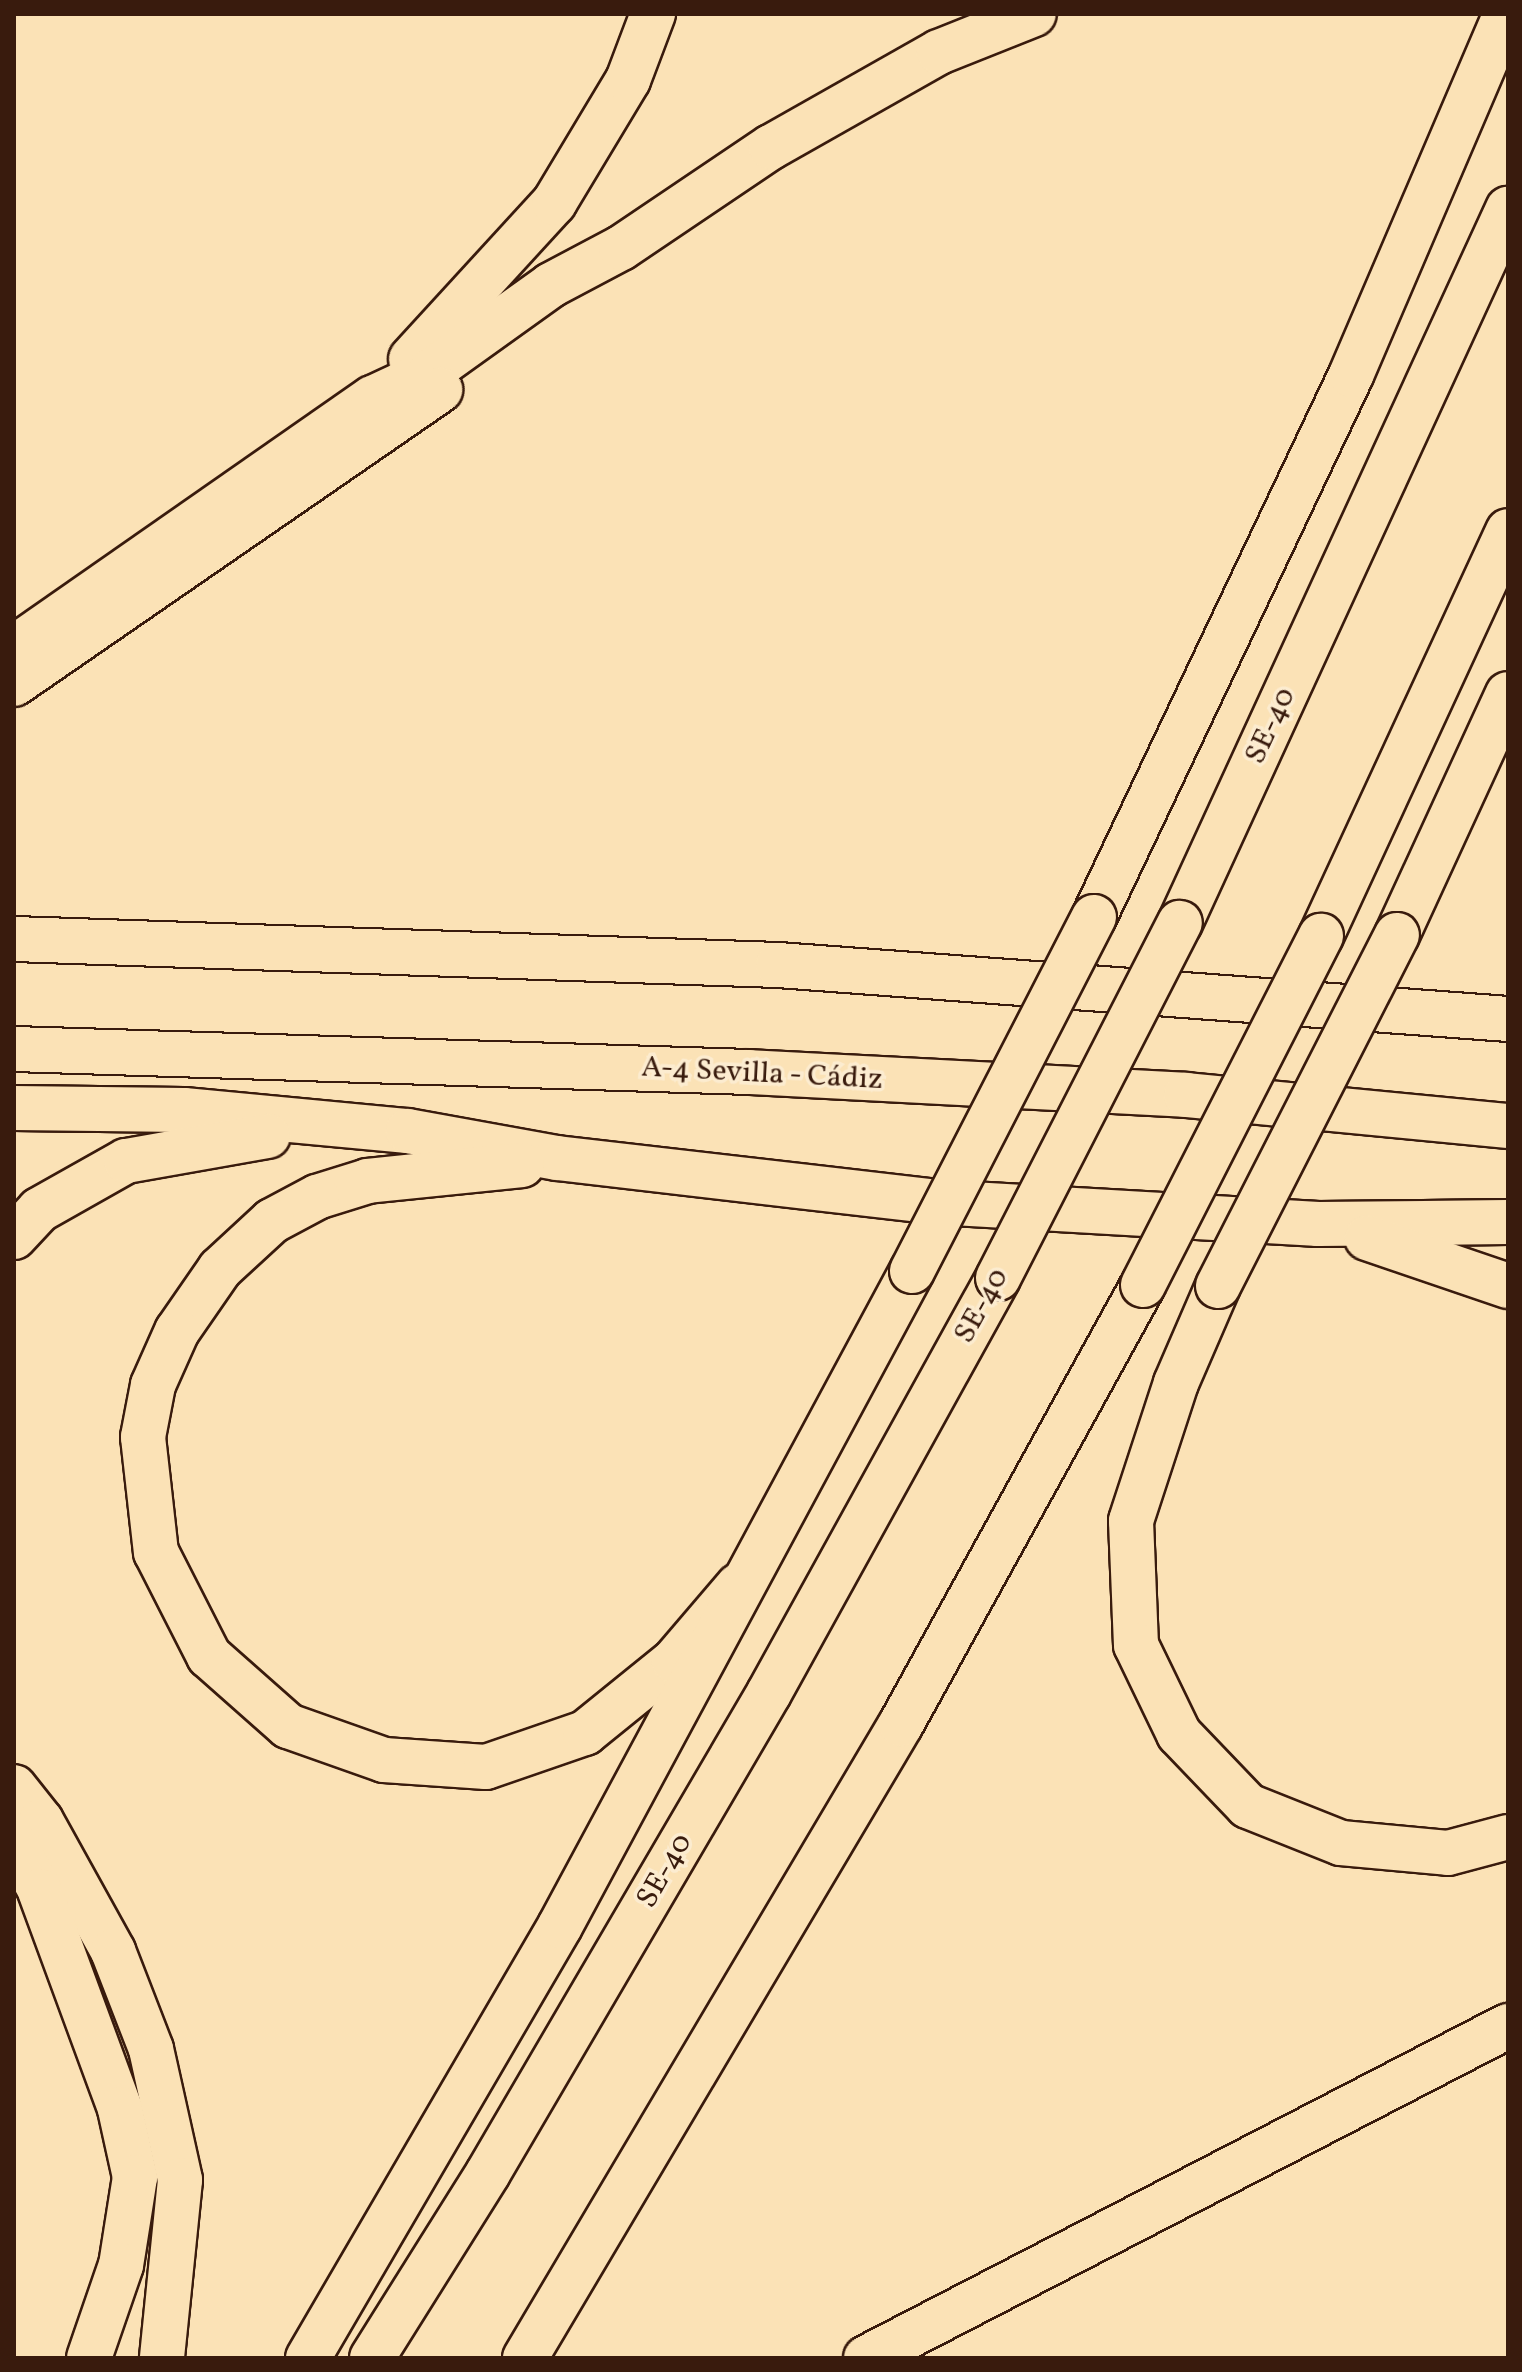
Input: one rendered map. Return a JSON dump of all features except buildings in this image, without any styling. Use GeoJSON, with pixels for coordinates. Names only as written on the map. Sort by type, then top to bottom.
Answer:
{"type":"FeatureCollection","features":[{"type":"Feature","properties":{"kind":"highway"},"geometry":{"type":"LineString","coordinates":[[373,398],[554,203],[628,80],[653,14]]}},
{"type":"Feature","properties":{"kind":"highway"},"geometry":{"type":"LineString","coordinates":[[14,648],[373,398],[431,371],[551,285],[621,248],[856,95],[939,52],[1034,14]]}},
{"type":"Feature","properties":{"kind":"highway"},"geometry":{"type":"LineString","coordinates":[[308,2358],[560,1926],[738,1586],[912,1271],[1094,917],[1351,375],[1506,14]]}},
{"type":"Feature","properties":{"kind":"highway","name":"SE-40"},"geometry":{"type":"LineString","coordinates":[[372,2358],[488,2173],[769,1693],[998,1278],[1180,923],[1508,209]]}},
{"type":"Feature","properties":{"kind":"highway"},"geometry":{"type":"LineString","coordinates":[[14,684],[563,303],[621,248]]}},
{"type":"Feature","properties":{"kind":"highway"},"geometry":{"type":"LineString","coordinates":[[525,2358],[901,1724],[1143,1285],[1321,936],[1508,531]]}},
{"type":"Feature","properties":{"kind":"highway"},"geometry":{"type":"LineString","coordinates":[[1508,694],[1397,935],[1218,1286],[1176,1383],[1131,1521],[1136,1645],[1179,1734],[1248,1806],[1341,1843],[1448,1853],[1508,1837]]}},
{"type":"Feature","properties":{"kind":"highway"},"geometry":{"type":"LineString","coordinates":[[14,939],[778,965],[1508,1019]]}},
{"type":"Feature","properties":{"kind":"highway","name":"A-4 Sevilla - Cádiz"},"geometry":{"type":"LineString","coordinates":[[14,1049],[889,1079],[1186,1095],[1508,1126]]}},
{"type":"Feature","properties":{"kind":"highway"},"geometry":{"type":"LineString","coordinates":[[14,1108],[184,1110],[408,1131],[557,1158],[936,1202],[1318,1224],[1508,1222]]}},
{"type":"Feature","properties":{"kind":"highway"},"geometry":{"type":"LineString","coordinates":[[14,1237],[50,1203],[126,1161],[237,1137],[408,1131]]}},
{"type":"Feature","properties":{"kind":"highway"},"geometry":{"type":"LineString","coordinates":[[557,1158],[485,1172],[368,1181],[317,1197],[272,1221],[220,1269],[177,1331],[153,1385],[143,1437],[156,1552],[209,1656],[288,1726],[384,1760],[472,1766],[585,1733],[674,1661],[738,1586]]}},
{"type":"Feature","properties":{"kind":"highway"},"geometry":{"type":"LineString","coordinates":[[1318,1224],[1440,1258],[1508,1286]]}},
{"type":"Feature","properties":{"kind":"highway"},"geometry":{"type":"LineString","coordinates":[[14,1787],[41,1821],[113,1951],[151,2049],[180,2180],[169,2243],[162,2358]]}},
{"type":"Feature","properties":{"kind":"highway"},"geometry":{"type":"LineString","coordinates":[[14,1843],[115,2023],[142,2105],[169,2243]]}},
{"type":"Feature","properties":{"kind":"highway"},"geometry":{"type":"LineString","coordinates":[[40,1891],[120,2109],[135,2177],[121,2265],[89,2358]]}},
{"type":"Feature","properties":{"kind":"highway"},"geometry":{"type":"LineString","coordinates":[[866,2358],[1508,2026]]}}]}
